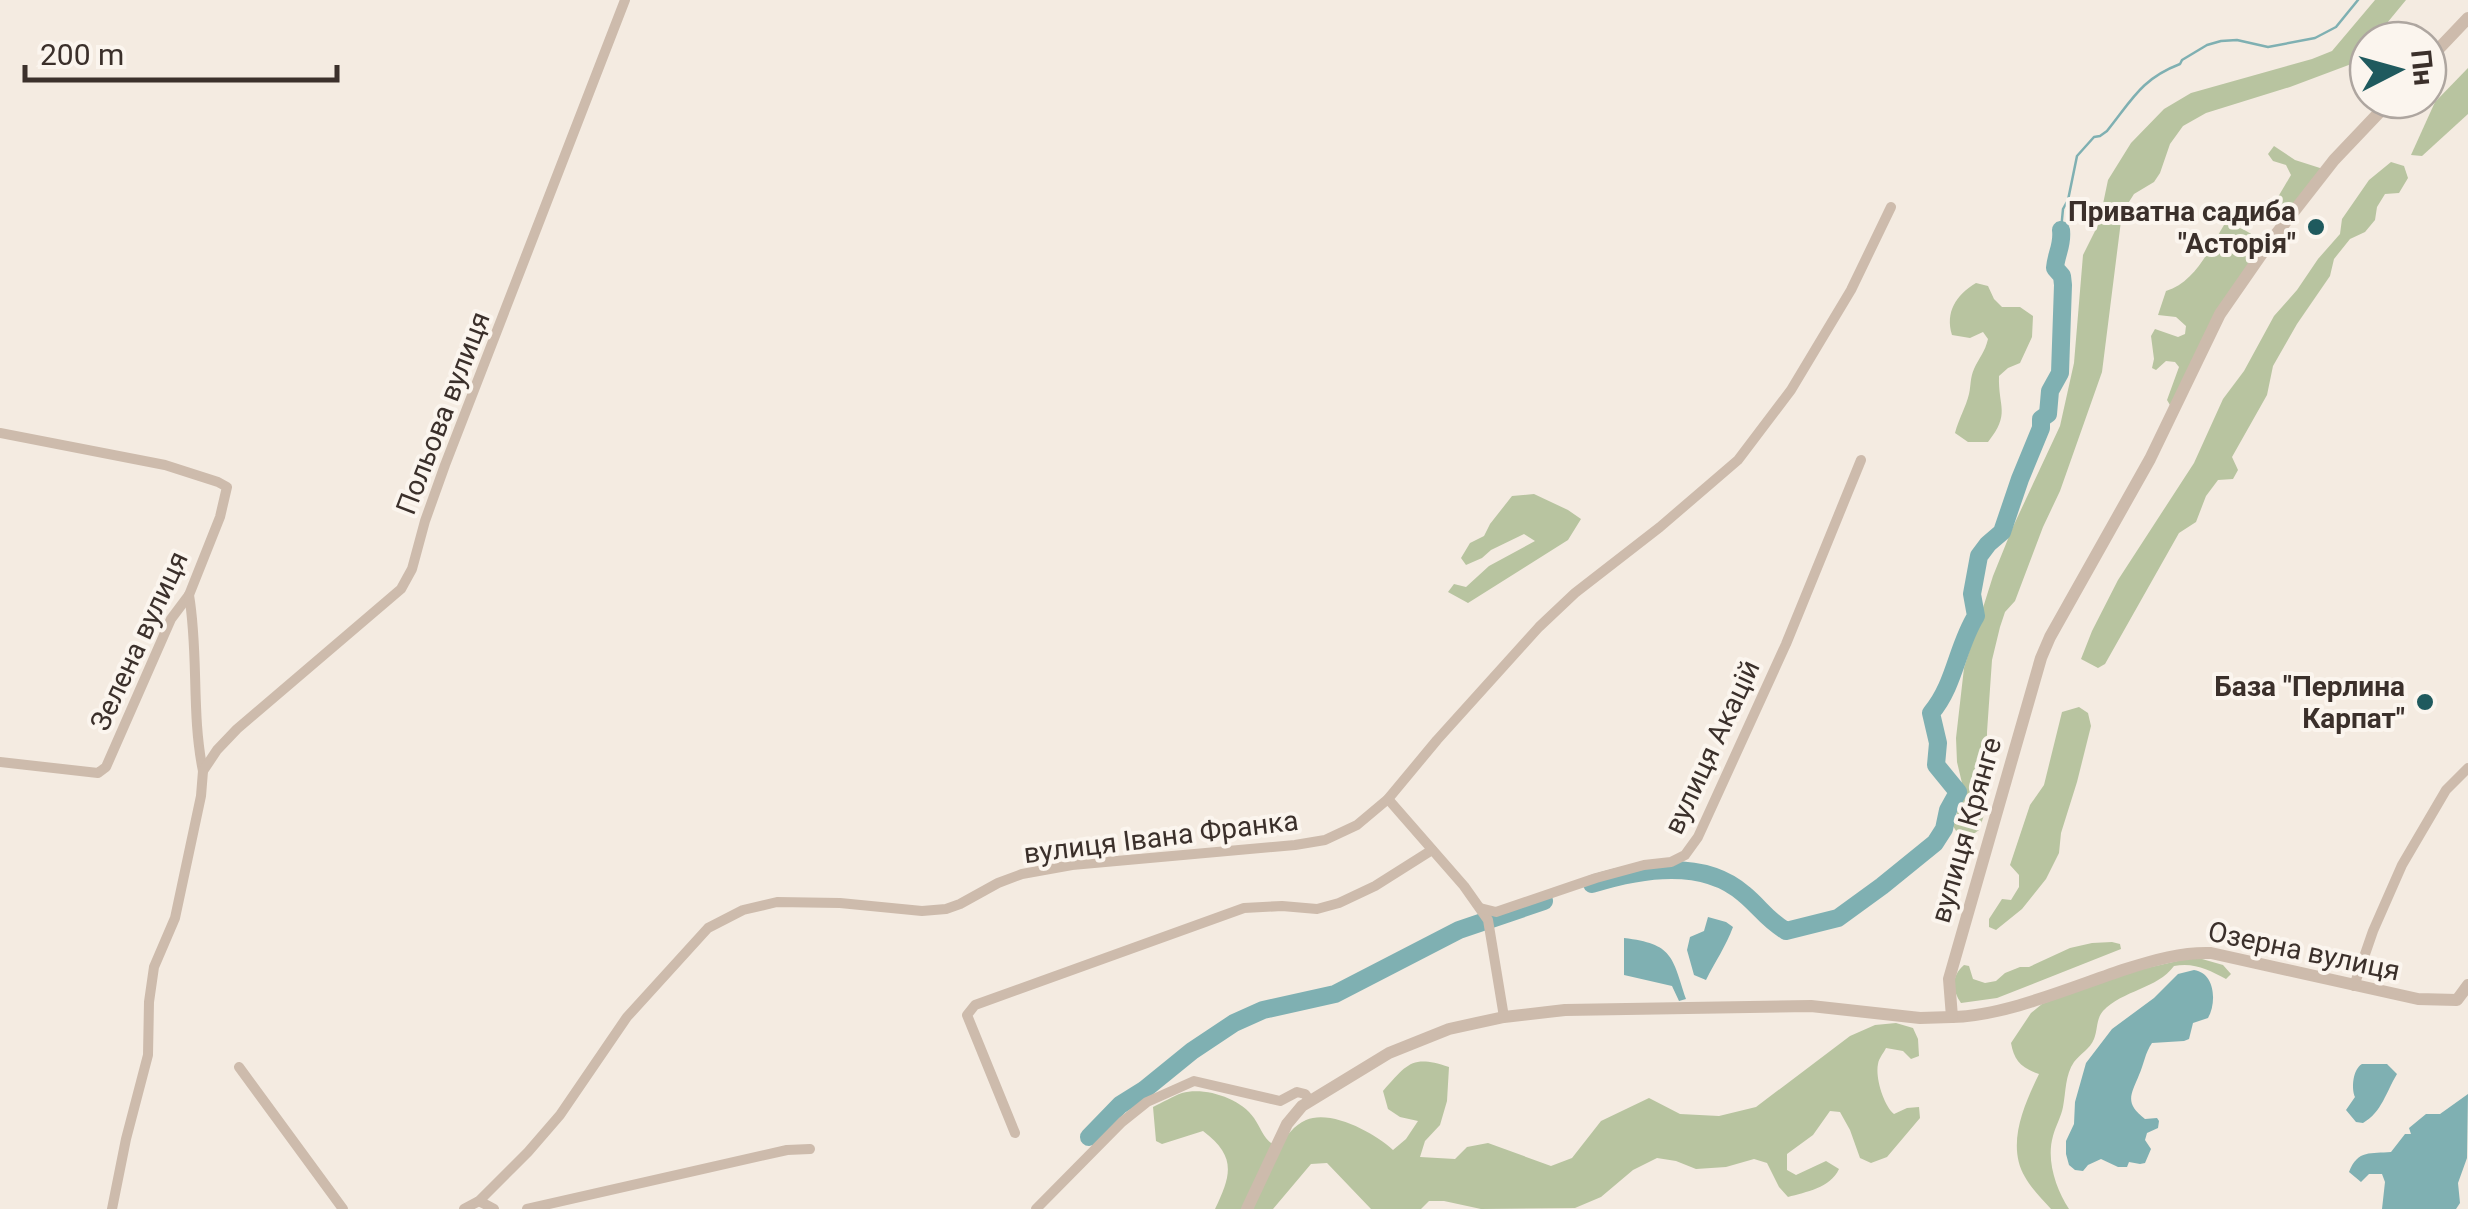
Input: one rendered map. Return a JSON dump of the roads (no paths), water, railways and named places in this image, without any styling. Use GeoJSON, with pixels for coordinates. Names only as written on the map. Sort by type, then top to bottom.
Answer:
{"type":"FeatureCollection","features":[{"type":"Feature","properties":{"kind":"street","name":"Польова вулиця"},"geometry":{"type":"LineString","coordinates":[[203,771],[237,729],[401,589],[412,569],[438,484],[625,0]]}},
{"type":"Feature","properties":{"kind":"street"},"geometry":{"type":"LineString","coordinates":[[2448,39],[2468,18]]}},
{"type":"Feature","properties":{"kind":"street","name":"вулиця Крянге"},"geometry":{"type":"LineString","coordinates":[[1952,1017],[1949,979],[2050,637],[2150,459],[2220,314],[2334,160],[2372,120]]}},
{"type":"Feature","properties":{"kind":"street","name":"вулиця Івана Франка"},"geometry":{"type":"LineString","coordinates":[[464,1209],[478,1201],[528,1152],[560,1115],[627,1017],[708,928],[743,910],[777,902],[922,911],[946,908],[1022,874],[1072,865],[1295,845],[1324,840],[1357,824],[1388,799],[1539,627],[1738,460],[1791,390],[1851,290],[1891,207]]}},
{"type":"Feature","properties":{"kind":"street","name":"Зелена вулиця"},"geometry":{"type":"LineString","coordinates":[[0,433],[165,465],[227,488],[220,518],[189,595],[171,618],[106,767],[98,773],[0,762]]}},
{"type":"Feature","properties":{"kind":"street","name":"вулиця Акацій"},"geometry":{"type":"LineString","coordinates":[[1480,908],[1496,912],[1596,878],[1671,862],[1686,855],[1778,661],[1861,460]]}},
{"type":"Feature","properties":{"kind":"street"},"geometry":{"type":"LineString","coordinates":[[112,1209],[148,1055],[154,967],[176,918],[201,796],[195,630],[189,595]]}},
{"type":"Feature","properties":{"kind":"street"},"geometry":{"type":"LineString","coordinates":[[2354,986],[2372,931],[2402,864],[2446,790],[2468,768]]}},
{"type":"Feature","properties":{"kind":"street"},"geometry":{"type":"LineString","coordinates":[[1388,799],[1488,920],[1504,1017]]}},
{"type":"Feature","properties":{"kind":"street"},"geometry":{"type":"LineString","coordinates":[[1015,1134],[967,1015],[974,1005],[1244,908],[1318,909],[1339,904],[1432,850]]}},
{"type":"Feature","properties":{"kind":"street","name":"Озерна вулиця"},"geometry":{"type":"LineString","coordinates":[[1952,1017],[2014,1006],[2192,952],[2418,1000],[2460,1004],[2468,986]]}},
{"type":"Feature","properties":{"kind":"street"},"geometry":{"type":"LineString","coordinates":[[1247,1209],[1287,1124],[1302,1106],[1389,1052],[1449,1029],[1565,1010],[1811,1006],[1920,1018],[1952,1017]]}},
{"type":"Feature","properties":{"kind":"street"},"geometry":{"type":"LineString","coordinates":[[239,1067],[344,1209]]}},
{"type":"Feature","properties":{"kind":"street"},"geometry":{"type":"LineString","coordinates":[[1036,1209],[1122,1122],[1147,1102],[1194,1081],[1280,1101],[1297,1092],[1310,1101]]}},
{"type":"Feature","properties":{"kind":"street"},"geometry":{"type":"LineString","coordinates":[[527,1209],[786,1150],[810,1149]]}},
{"type":"Feature","properties":{"kind":"street"},"geometry":{"type":"LineString","coordinates":[[478,1201],[494,1209]]}},
{"type":"Feature","properties":{"kind":"water"},"geometry":{"type":"Polygon","coordinates":[[[1708,917],[1733,927],[1706,980],[1694,975],[1687,950],[1690,937],[1704,931],[1708,917]]]}},
{"type":"Feature","properties":{"kind":"water"},"geometry":{"type":"Polygon","coordinates":[[[1624,938],[1652,944],[1668,955],[1686,999],[1679,1001],[1672,986],[1624,975],[1624,938]]]}},
{"type":"Feature","properties":{"kind":"water"},"geometry":{"type":"Polygon","coordinates":[[[2194,970],[2210,982],[2213,1004],[2208,1018],[2193,1023],[2189,1039],[2152,1043],[2132,1093],[2138,1113],[2145,1119],[2159,1121],[2158,1128],[2147,1133],[2145,1140],[2151,1149],[2145,1163],[2129,1162],[2127,1167],[2118,1167],[2101,1159],[2083,1171],[2075,1170],[2069,1165],[2066,1141],[2074,1124],[2075,1102],[2086,1063],[2112,1029],[2154,998],[2178,974],[2194,970]]]}},
{"type":"Feature","properties":{"kind":"water"},"geometry":{"type":"Polygon","coordinates":[[[2362,1064],[2387,1064],[2397,1074],[2379,1107],[2363,1123],[2356,1122],[2346,1110],[2355,1097],[2354,1079],[2362,1064]]]}},
{"type":"Feature","properties":{"kind":"water"},"geometry":{"type":"Polygon","coordinates":[[[2468,1094],[2467,1158],[2458,1183],[2460,1203],[2456,1209],[2382,1209],[2382,1174],[2369,1174],[2361,1182],[2349,1172],[2357,1159],[2366,1154],[2391,1152],[2405,1134],[2411,1134],[2409,1128],[2426,1114],[2440,1114],[2468,1094]]]}},
{"type":"Feature","properties":{"kind":"waterway"},"geometry":{"type":"LineString","coordinates":[[2061,230],[2077,156],[2094,137],[2107,131],[2156,76],[2207,45],[2221,41],[2237,40],[2268,47],[2315,38],[2336,27],[2358,0]]}},
{"type":"Feature","properties":{"kind":"waterway"},"geometry":{"type":"LineString","coordinates":[[1592,884],[1650,871],[1710,875],[1744,894],[1786,931],[1838,918],[1935,843],[1958,792],[1936,765],[1938,743],[1931,713],[1945,690],[1976,616],[1972,594],[1979,556],[2002,532],[2041,419],[2048,414],[2050,391],[2060,373],[2063,285],[2055,268],[2061,230]]}},
{"type":"Feature","properties":{"kind":"waterway"},"geometry":{"type":"LineString","coordinates":[[1089,1137],[1120,1105],[1234,1023],[1263,1010],[1335,994],[1459,930],[1544,901]]}},
{"type":"Feature","properties":{"kind":"place","name":"Приватна садиба \"Асторія\""},"geometry":{"type":"Point","coordinates":[2316,227]}},
{"type":"Feature","properties":{"kind":"place","name":"База \"Перлина Карпат\""},"geometry":{"type":"Point","coordinates":[2425,702]}}]}
